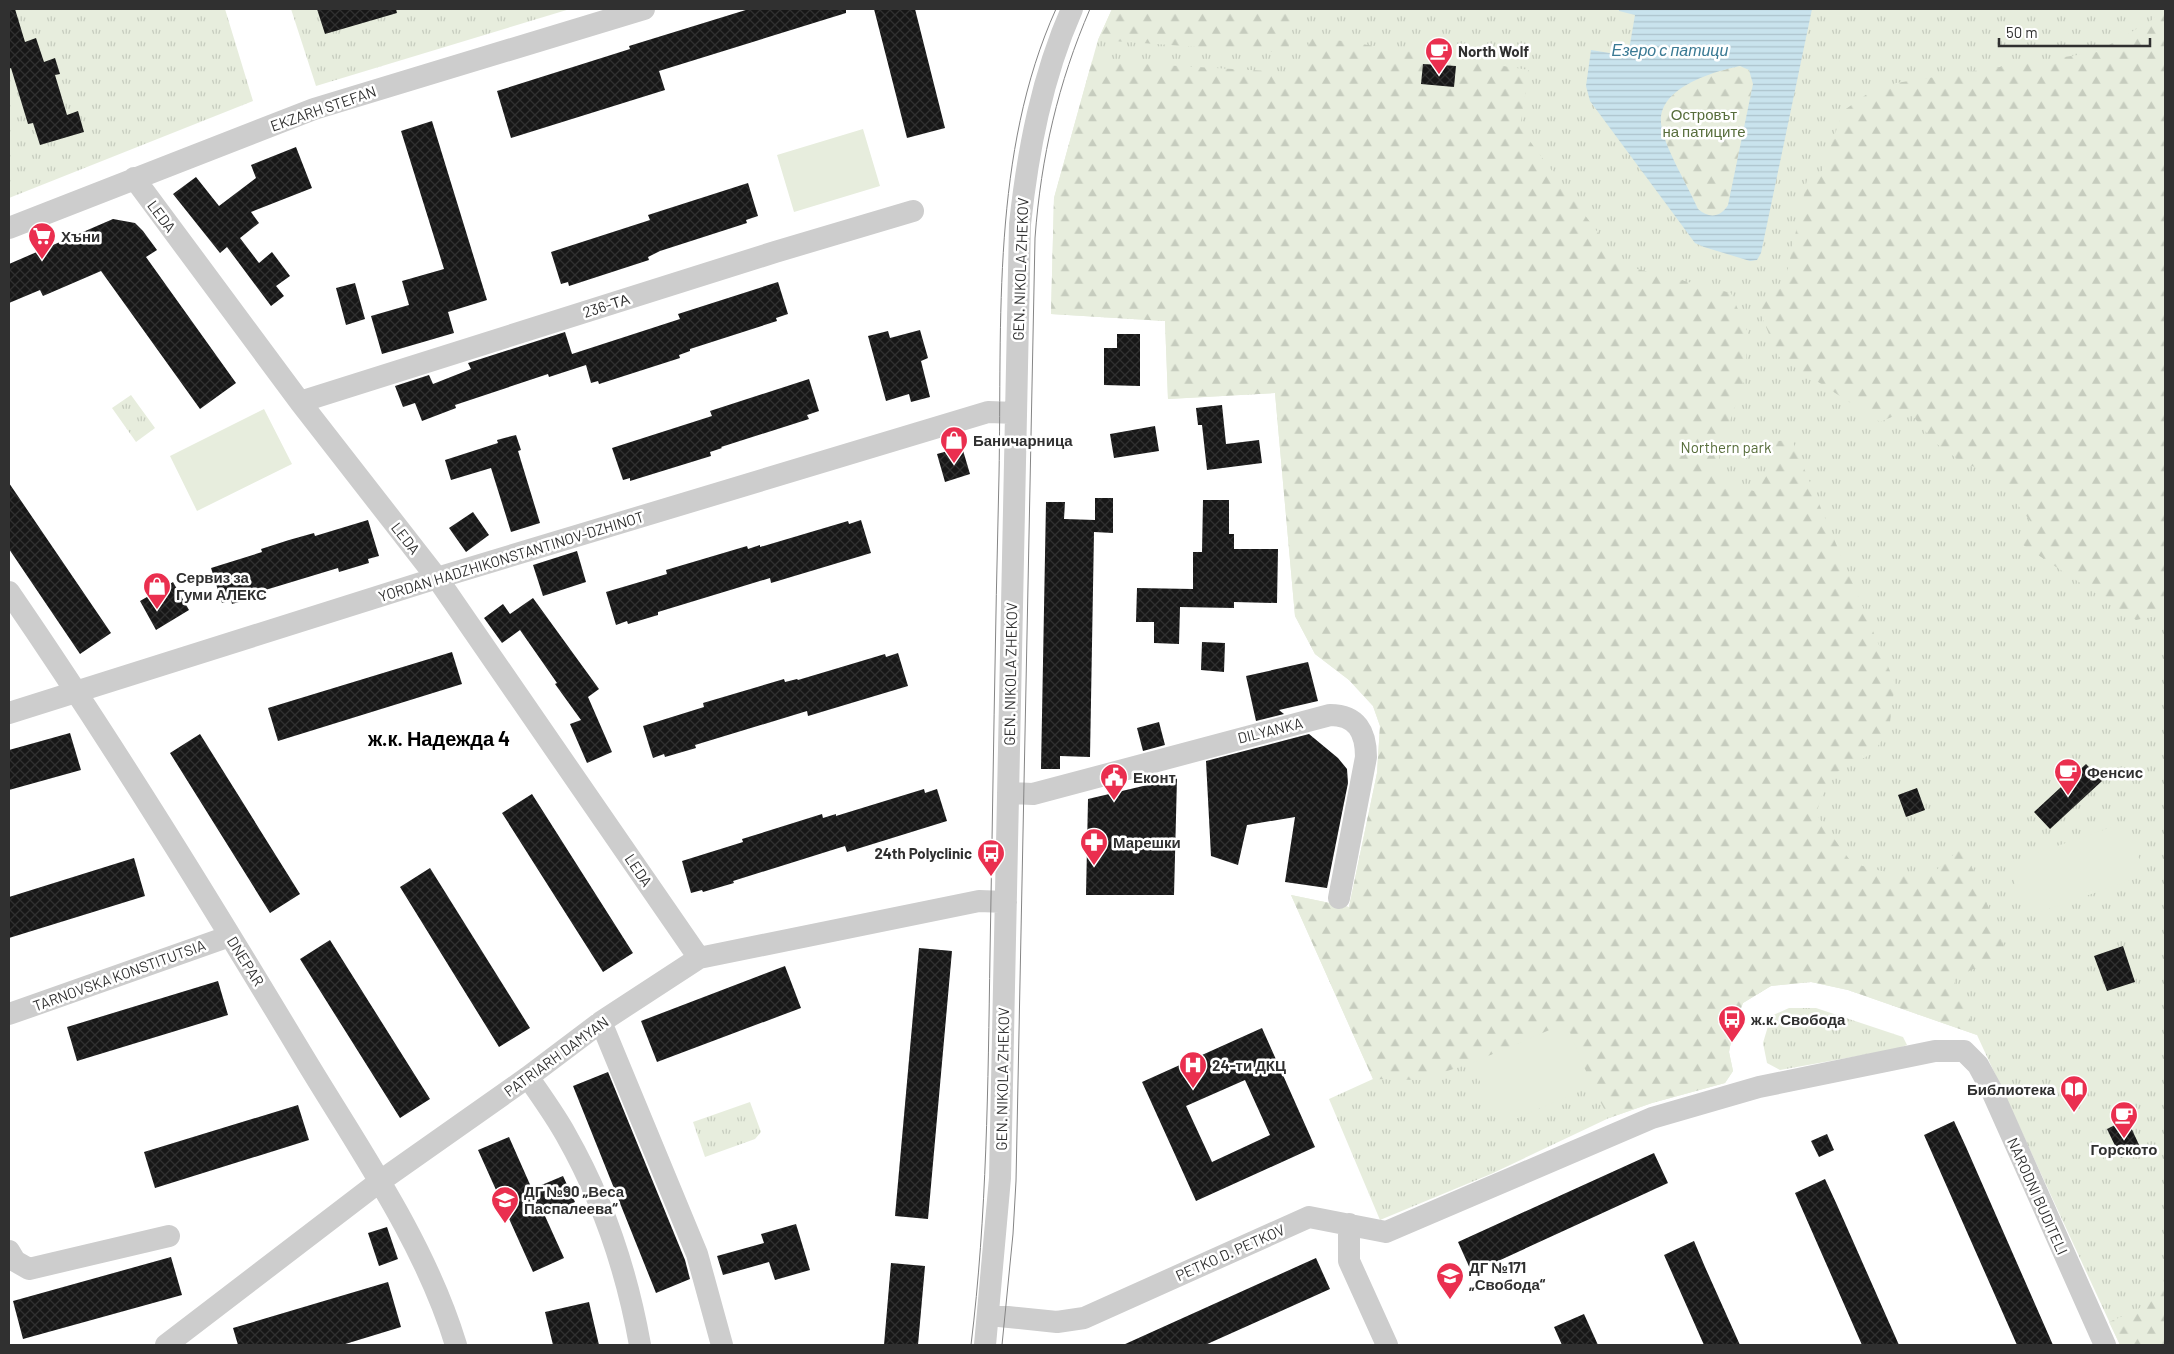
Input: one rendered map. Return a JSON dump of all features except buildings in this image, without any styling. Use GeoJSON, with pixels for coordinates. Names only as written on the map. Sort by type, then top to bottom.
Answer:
{"type":"FeatureCollection","features":[{"type":"Feature","properties":{"kind":"street","name":"EKZARH STEFAN"},"geometry":{"type":"LineString","coordinates":[[9,228],[314,109],[644,9]]}},
{"type":"Feature","properties":{"kind":"street","name":"GEN. NIKOLA ZHEKOV"},"geometry":{"type":"LineString","coordinates":[[985,1345],[1000,1178],[1020,233],[1030,144],[1044,88],[1072,9]]}},
{"type":"Feature","properties":{"kind":"street","name":"LEDA"},"geometry":{"type":"LineString","coordinates":[[134,178],[300,402],[437,578],[699,958]]}},
{"type":"Feature","properties":{"kind":"street","name":"236-ТА"},"geometry":{"type":"LineString","coordinates":[[300,402],[775,252],[913,211]]}},
{"type":"Feature","properties":{"kind":"street","name":"YORDAN HADZHIKONSTANTINOV-DZHINOT"},"geometry":{"type":"LineString","coordinates":[[9,713],[437,578],[988,412],[1016,413]]}},
{"type":"Feature","properties":{"kind":"street","name":"DNEPAR"},"geometry":{"type":"LineString","coordinates":[[9,592],[77,691],[230,936],[379,1182],[409,1235],[434,1286],[456,1345]]}},
{"type":"Feature","properties":{"kind":"street","name":"DILYANKA"},"geometry":{"type":"LineString","coordinates":[[1008,793],[1033,794],[1330,715],[1343,715],[1355,723],[1361,731],[1366,742],[1366,757],[1339,898]]}},
{"type":"Feature","properties":{"kind":"street","name":"PATRIARH DAMYAN"},"geometry":{"type":"LineString","coordinates":[[166,1345],[379,1182],[528,1077],[601,1022],[699,958],[979,901],[1006,902]]}},
{"type":"Feature","properties":{"kind":"street","name":"TARNOVSKA KONSTITUTSIA"},"geometry":{"type":"LineString","coordinates":[[9,1014],[230,936]]}},
{"type":"Feature","properties":{"kind":"street"},"geometry":{"type":"LineString","coordinates":[[601,1022],[697,1254],[722,1345]]}},
{"type":"Feature","properties":{"kind":"street","name":"PETKO D. PETKOV"},"geometry":{"type":"LineString","coordinates":[[989,1315],[1057,1322],[1084,1318],[1309,1217],[1386,1232],[1652,1118],[1759,1087],[1935,1051],[1964,1051]]}},
{"type":"Feature","properties":{"kind":"street","name":"NARODNI BUDITELI"},"geometry":{"type":"LineString","coordinates":[[1964,1051],[1978,1065],[1991,1089],[2105,1345]]}},
{"type":"Feature","properties":{"kind":"street"},"geometry":{"type":"LineString","coordinates":[[528,1077],[566,1134],[609,1228],[624,1273],[640,1345]]}},
{"type":"Feature","properties":{"kind":"street"},"geometry":{"type":"LineString","coordinates":[[1349,1224],[1349,1261],[1386,1345]]}},
{"type":"Feature","properties":{"kind":"street"},"geometry":{"type":"LineString","coordinates":[[9,1251],[14,1261],[29,1269],[169,1236]]}},
{"type":"Feature","properties":{"kind":"green space"},"geometry":{"type":"Polygon","coordinates":[[[9,9],[225,9],[253,101],[9,198],[9,9]]]}},
{"type":"Feature","properties":{"kind":"green space"},"geometry":{"type":"Polygon","coordinates":[[[291,9],[570,9],[316,86],[291,9]]]}},
{"type":"Feature","properties":{"kind":"green space","name":"Northern park"},"geometry":{"type":"Polygon","coordinates":[[[1112,9],[2165,9],[2165,1345],[2120,1345],[1977,1035],[1848,990],[1811,982],[1771,986],[1743,1003],[1734,1026],[1729,1052],[1733,1071],[1725,1083],[1652,1103],[1609,1118],[1491,1174],[1380,1220],[1329,1099],[1373,1079],[1291,895],[1349,907],[1377,773],[1380,726],[1373,706],[1349,680],[1315,654],[1295,616],[1275,393],[1168,399],[1165,321],[1051,314],[1054,198],[1098,40],[1112,9]]]}},
{"type":"Feature","properties":{"kind":"green space"},"geometry":{"type":"Polygon","coordinates":[[[1112,9],[1295,9],[1288,53],[1098,40],[1112,9]]]}},
{"type":"Feature","properties":{"kind":"green space"},"geometry":{"type":"Polygon","coordinates":[[[2161,9],[2165,9],[2165,614],[2136,620],[2023,545],[2031,522],[1993,473],[1963,463],[1934,442],[1908,410],[1880,422],[1778,356],[1755,300],[1763,302],[1785,282],[1807,180],[1822,171],[1843,111],[1867,94],[1896,83],[2097,52],[2152,20],[2161,9]]]}},
{"type":"Feature","properties":{"kind":"green space"},"geometry":{"type":"Polygon","coordinates":[[[1310,36],[1529,70],[1520,128],[1622,265],[1731,293],[1748,333],[1745,379],[1723,440],[1717,468],[1730,485],[1754,491],[1768,469],[1777,441],[1792,440],[1895,683],[1889,730],[1873,753],[1828,777],[1816,814],[1852,863],[1896,875],[1933,873],[1963,846],[2008,954],[1953,978],[1977,1035],[1848,990],[1811,982],[1771,986],[1743,1003],[1734,1026],[1729,1052],[1733,1071],[1725,1083],[1652,1103],[1609,1118],[1592,1086],[1566,1024],[1472,1063],[1419,1080],[1373,1079],[1291,895],[1349,907],[1377,773],[1380,726],[1373,706],[1349,680],[1315,654],[1295,616],[1275,393],[1168,399],[1165,321],[1051,314],[1054,198],[1092,61],[1304,73],[1310,36]]]}},
{"type":"Feature","properties":{"kind":"green space","name":"Островът на патиците"},"geometry":{"type":"Polygon","coordinates":[[[1740,66],[1749,70],[1753,84],[1728,205],[1722,212],[1710,215],[1698,209],[1678,169],[1662,129],[1661,115],[1666,103],[1675,93],[1687,85],[1700,78],[1740,66]]]}},
{"type":"Feature","properties":{"kind":"green space"},"geometry":{"type":"Polygon","coordinates":[[[863,129],[880,186],[794,212],[777,155],[863,129]]]}},
{"type":"Feature","properties":{"kind":"green space"},"geometry":{"type":"Polygon","coordinates":[[[131,395],[155,428],[136,442],[112,408],[131,395]]]}},
{"type":"Feature","properties":{"kind":"green space"},"geometry":{"type":"Polygon","coordinates":[[[264,409],[292,464],[197,511],[170,456],[264,409]]]}},
{"type":"Feature","properties":{"kind":"green space"},"geometry":{"type":"Polygon","coordinates":[[[2126,822],[2145,875],[2026,917],[2008,863],[2126,822]]]}},
{"type":"Feature","properties":{"kind":"green space"},"geometry":{"type":"Polygon","coordinates":[[[1789,1008],[1816,1008],[1903,1037],[1907,1045],[1897,1049],[1780,1070],[1767,1063],[1763,1043],[1771,1016],[1789,1008]]]}},
{"type":"Feature","properties":{"kind":"green space"},"geometry":{"type":"Polygon","coordinates":[[[1566,1023],[1592,1086],[1499,1126],[1472,1063],[1566,1023]]]}},
{"type":"Feature","properties":{"kind":"green space"},"geometry":{"type":"Polygon","coordinates":[[[750,1102],[761,1132],[755,1139],[705,1157],[693,1122],[750,1102]]]}},
{"type":"Feature","properties":{"kind":"green space"},"geometry":{"type":"Polygon","coordinates":[[[2162,1278],[2165,1284],[2165,1345],[2120,1345],[2109,1322],[2137,1310],[2154,1297],[2162,1278]]]}},
{"type":"Feature","properties":{"kind":"water","name":"Езеро с патици"},"geometry":{"type":"Polygon","coordinates":[[[1619,9],[1812,9],[1761,253],[1757,260],[1750,261],[1695,243],[1590,101],[1586,86],[1591,50],[1628,56],[1635,15],[1619,11],[1619,9]],[[1740,66],[1700,78],[1675,93],[1666,103],[1661,115],[1662,129],[1673,158],[1698,209],[1706,214],[1718,214],[1728,205],[1753,84],[1749,70],[1740,66]]]}},
{"type":"Feature","properties":{"kind":"tram line"},"geometry":{"type":"LineString","coordinates":[[971,1345],[984,1199],[987,1101],[1001,297],[1004,238],[1010,179],[1020,121],[1035,64],[1056,9]]}},
{"type":"Feature","properties":{"kind":"tram line"},"geometry":{"type":"LineString","coordinates":[[1002,1345],[1013,1234],[1016,1181],[1035,238],[1042,178],[1053,121],[1069,65],[1090,9]]}},
{"type":"Feature","properties":{"kind":"place","name":"North Wolf"},"geometry":{"type":"Point","coordinates":[1439,75]}},
{"type":"Feature","properties":{"kind":"place","name":"Хъни"},"geometry":{"type":"Point","coordinates":[42,260]}},
{"type":"Feature","properties":{"kind":"place","name":"Баничарница"},"geometry":{"type":"Point","coordinates":[954,464]}},
{"type":"Feature","properties":{"kind":"place","name":"Сервиз за Гуми АЛЕКС"},"geometry":{"type":"Point","coordinates":[157,610]}},
{"type":"Feature","properties":{"kind":"place","name":"Фенсис"},"geometry":{"type":"Point","coordinates":[2068,796]}},
{"type":"Feature","properties":{"kind":"place","name":"Еконт"},"geometry":{"type":"Point","coordinates":[1114,801]}},
{"type":"Feature","properties":{"kind":"place","name":"Марешки"},"geometry":{"type":"Point","coordinates":[1094,866]}},
{"type":"Feature","properties":{"kind":"place","name":"24th Polyclinic"},"geometry":{"type":"Point","coordinates":[991,877]}},
{"type":"Feature","properties":{"kind":"place","name":"ж.к. Свобода"},"geometry":{"type":"Point","coordinates":[1732,1043]}},
{"type":"Feature","properties":{"kind":"place","name":"24-ти ДКЦ"},"geometry":{"type":"Point","coordinates":[1193,1089]}},
{"type":"Feature","properties":{"kind":"place","name":"Библиотека"},"geometry":{"type":"Point","coordinates":[2074,1113]}},
{"type":"Feature","properties":{"kind":"place","name":"Горското"},"geometry":{"type":"Point","coordinates":[2124,1139]}},
{"type":"Feature","properties":{"kind":"place","name":"ДГ №90 „Веса Паспалеева“"},"geometry":{"type":"Point","coordinates":[505,1224]}},
{"type":"Feature","properties":{"kind":"place","name":"ДГ №171 „Свобода“"},"geometry":{"type":"Point","coordinates":[1450,1300]}},
{"type":"Feature","properties":{"kind":"district","name":"ж.к. Надежда 4"},"geometry":{"type":"Point","coordinates":[439,738]}}]}
